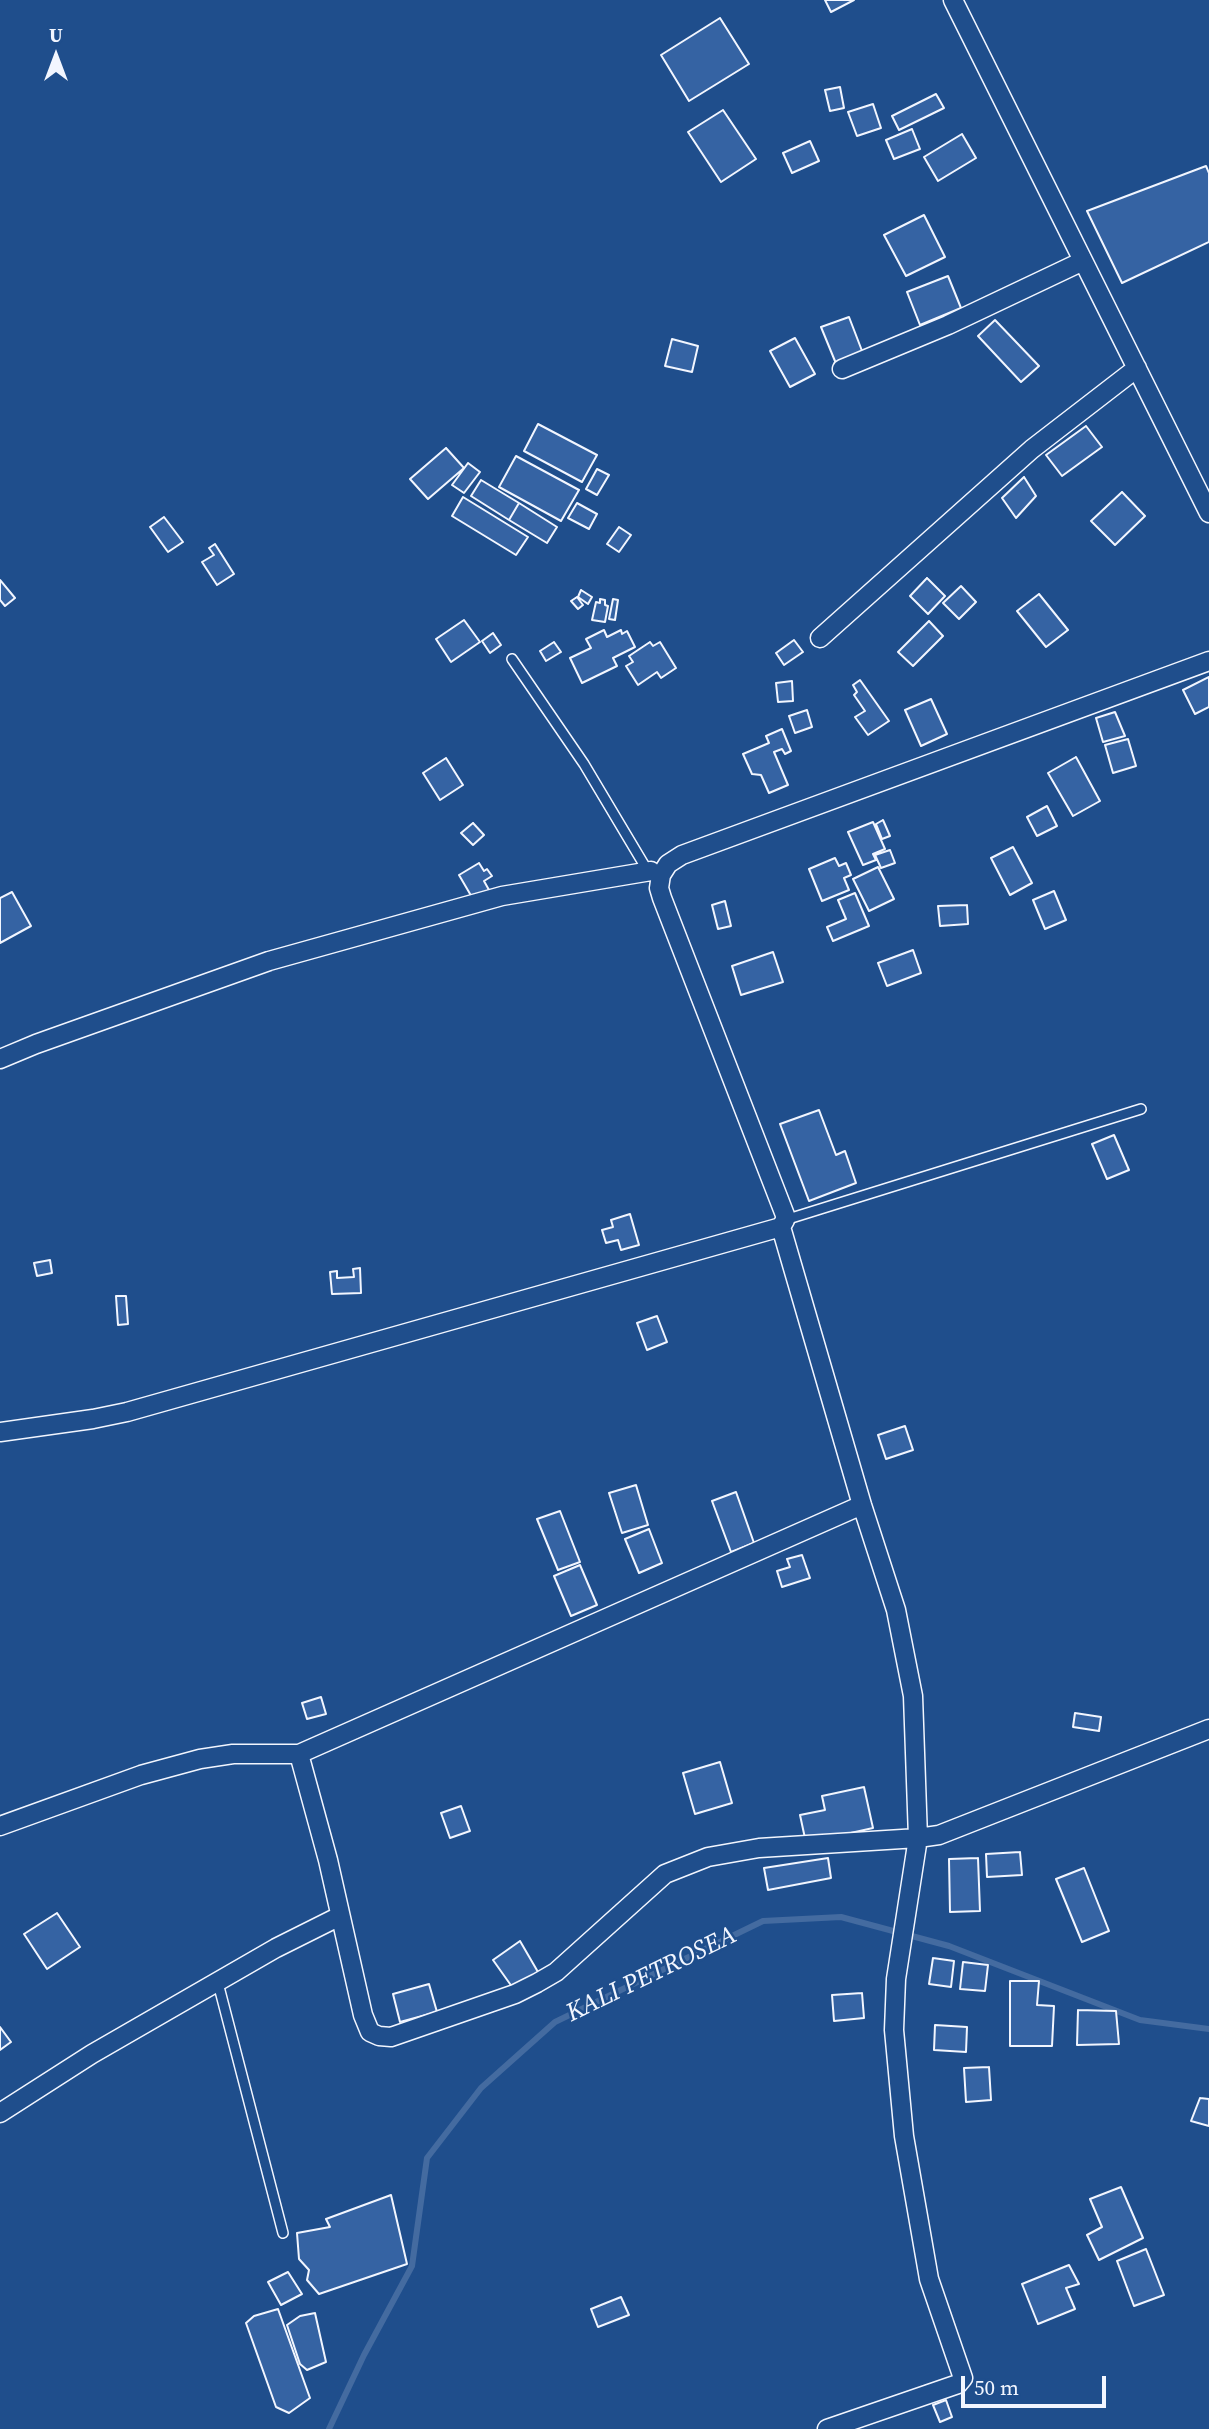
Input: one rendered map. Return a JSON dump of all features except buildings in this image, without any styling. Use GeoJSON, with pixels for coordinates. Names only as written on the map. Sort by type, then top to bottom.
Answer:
{"type":"FeatureCollection","features":[{"type":"Feature","properties":{"kind":"street"},"geometry":{"type":"LineString","coordinates":[[953,0],[1209,512]]}},
{"type":"Feature","properties":{"kind":"street"},"geometry":{"type":"LineString","coordinates":[[842,369],[948,325],[1083,261]]}},
{"type":"Feature","properties":{"kind":"street"},"geometry":{"type":"LineString","coordinates":[[820,638],[1032,449],[1137,368]]}},
{"type":"Feature","properties":{"kind":"street"},"geometry":{"type":"LineString","coordinates":[[0,1059],[48,1039],[269,961],[502,896],[656,873],[682,855],[1209,661]]}},
{"type":"Feature","properties":{"kind":"street"},"geometry":{"type":"LineString","coordinates":[[656,873],[662,898],[783,1224],[862,1505],[896,1610],[913,1696],[918,1838],[893,2012],[904,2136],[931,2289],[963,2378],[958,2384],[827,2429]]}},
{"type":"Feature","properties":{"kind":"street"},"geometry":{"type":"LineString","coordinates":[[0,1432],[127,1412],[783,1224]]}},
{"type":"Feature","properties":{"kind":"street"},"geometry":{"type":"LineString","coordinates":[[0,1826],[141,1775],[200,1759],[233,1754],[299,1754],[862,1505]]}},
{"type":"Feature","properties":{"kind":"street"},"geometry":{"type":"LineString","coordinates":[[299,1754],[328,1860],[363,2015],[370,2032],[391,2037],[515,1994],[537,1983],[556,1972],[665,1874],[697,1861],[759,1848],[918,1838],[953,1831],[1209,1729]]}},
{"type":"Feature","properties":{"kind":"street"},"geometry":{"type":"LineString","coordinates":[[0,2113],[92,2054],[276,1948],[340,1916]]}},
{"type":"Feature","properties":{"kind":"lane"},"geometry":{"type":"LineString","coordinates":[[512,659],[584,764],[646,868],[656,873]]}},
{"type":"Feature","properties":{"kind":"lane"},"geometry":{"type":"LineString","coordinates":[[783,1224],[1141,1109]]}},
{"type":"Feature","properties":{"kind":"lane"},"geometry":{"type":"LineString","coordinates":[[218,1983],[283,2233]]}},
{"type":"Feature","properties":{"kind":"waterway","name":"KALI PETROSEA"},"geometry":{"type":"LineString","coordinates":[[329,2429],[364,2355],[412,2266],[427,2158],[481,2088],[555,2022],[763,1921],[841,1917],[949,1946],[1140,2020],[1209,2029]]}}]}
